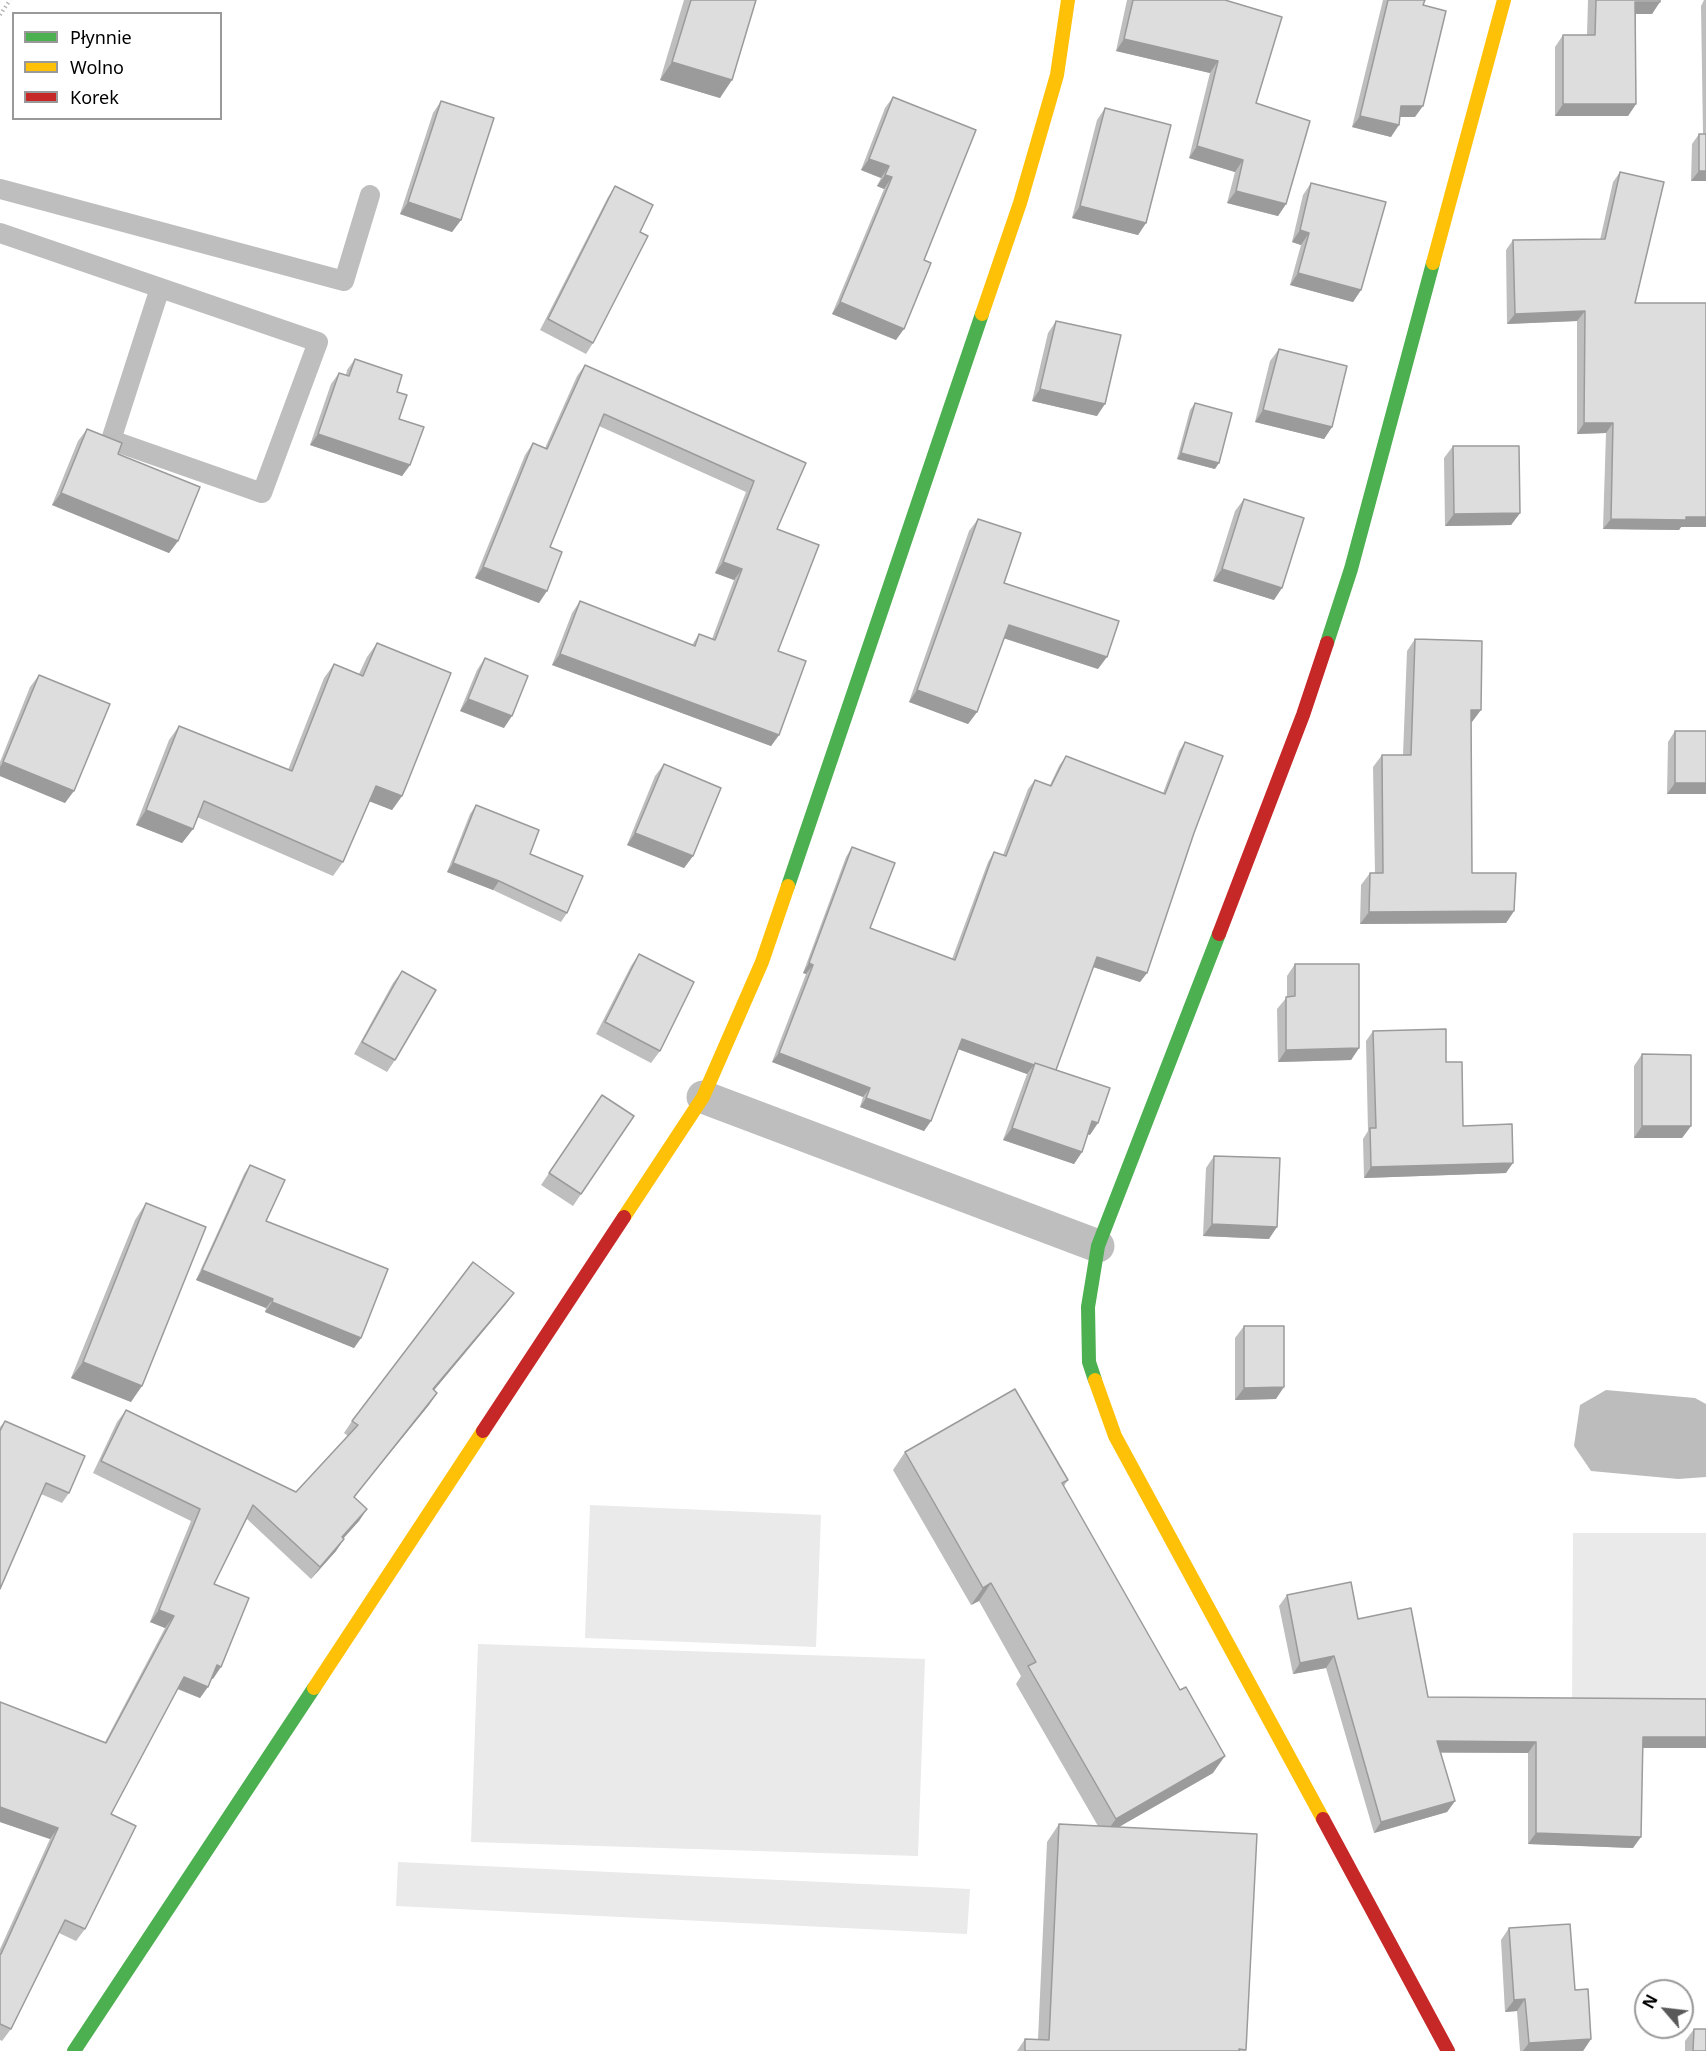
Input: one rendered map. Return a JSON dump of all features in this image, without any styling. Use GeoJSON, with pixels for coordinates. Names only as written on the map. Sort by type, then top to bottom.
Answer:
{"type":"FeatureCollection","features":[{"type":"Feature","properties":{"kind":"street"},"geometry":{"type":"LineString","coordinates":[[74,2051],[703,1097],[762,962],[1020,203],[1057,75],[1068,0]]}},
{"type":"Feature","properties":{"kind":"street"},"geometry":{"type":"LineString","coordinates":[[1448,2051],[1115,1436],[1089,1362],[1088,1307],[1098,1246],[1304,715],[1351,569],[1504,0]]}},
{"type":"Feature","properties":{"kind":"street"},"geometry":{"type":"LineString","coordinates":[[703,1097],[1098,1246]]}},
{"type":"Feature","properties":{"kind":"lane"},"geometry":{"type":"LineString","coordinates":[[0,189],[344,281],[370,195]]}},
{"type":"Feature","properties":{"kind":"lane"},"geometry":{"type":"LineString","coordinates":[[0,233],[318,342],[262,493],[111,440],[160,288]]}},
{"type":"Feature","properties":{"kind":"path"},"geometry":{"type":"LineString","coordinates":[[0,15],[10,0]]}},
{"type":"Feature","properties":{"kind":"shaded area"},"geometry":{"type":"Polygon","coordinates":[[[1606,1390],[1695,1398],[1706,1404],[1706,1477],[1678,1479],[1591,1471],[1574,1446],[1580,1405],[1606,1390]]]}},
{"type":"Feature","properties":{"kind":"shaded area"},"geometry":{"type":"Polygon","coordinates":[[[590,1505],[821,1515],[816,1647],[585,1638],[590,1505]]]}},
{"type":"Feature","properties":{"kind":"shaded area"},"geometry":{"type":"Polygon","coordinates":[[[1573,1533],[1706,1533],[1706,1710],[1572,1709],[1573,1533]]]}},
{"type":"Feature","properties":{"kind":"shaded area"},"geometry":{"type":"Polygon","coordinates":[[[478,1644],[925,1659],[918,1856],[471,1842],[478,1644]]]}},
{"type":"Feature","properties":{"kind":"shaded area"},"geometry":{"type":"Polygon","coordinates":[[[398,1862],[970,1889],[967,1934],[396,1906],[398,1862]]]}},
{"type":"Feature","properties":{"kind":"building"},"geometry":{"type":"Polygon","coordinates":[[[691,0],[756,0],[732,80],[672,62],[691,0]]]}},
{"type":"Feature","properties":{"kind":"building"},"geometry":{"type":"Polygon","coordinates":[[[1133,0],[1225,0],[1282,17],[1256,103],[1310,121],[1286,204],[1236,191],[1243,160],[1197,146],[1218,61],[1124,39],[1133,0]]]}},
{"type":"Feature","properties":{"kind":"building"},"geometry":{"type":"Polygon","coordinates":[[[1388,0],[1425,0],[1423,5],[1446,11],[1423,106],[1401,106],[1399,125],[1360,116],[1388,0]]]}},
{"type":"Feature","properties":{"kind":"building"},"geometry":{"type":"Polygon","coordinates":[[[1596,0],[1660,0],[1660,2],[1635,2],[1636,104],[1563,104],[1563,35],[1595,35],[1596,0]]]}},
{"type":"Feature","properties":{"kind":"building"},"geometry":{"type":"Polygon","coordinates":[[[893,97],[976,130],[924,260],[931,263],[904,329],[840,302],[892,177],[885,175],[889,166],[869,159],[893,97]]]}},
{"type":"Feature","properties":{"kind":"building"},"geometry":{"type":"Polygon","coordinates":[[[441,101],[494,118],[461,220],[408,202],[441,101]]]}},
{"type":"Feature","properties":{"kind":"building"},"geometry":{"type":"Polygon","coordinates":[[[1105,108],[1171,125],[1146,223],[1080,206],[1105,108]]]}},
{"type":"Feature","properties":{"kind":"building"},"geometry":{"type":"Polygon","coordinates":[[[1699,134],[1706,134],[1706,171],[1699,171],[1699,134]]]}},
{"type":"Feature","properties":{"kind":"building"},"geometry":{"type":"Polygon","coordinates":[[[1620,172],[1664,182],[1635,303],[1706,303],[1706,517],[1686,517],[1686,520],[1611,519],[1613,423],[1584,423],[1585,311],[1515,314],[1513,240],[1605,239],[1620,172]]]}},
{"type":"Feature","properties":{"kind":"building"},"geometry":{"type":"Polygon","coordinates":[[[1311,183],[1386,202],[1361,290],[1298,273],[1309,233],[1300,230],[1311,183]]]}},
{"type":"Feature","properties":{"kind":"building"},"geometry":{"type":"Polygon","coordinates":[[[615,186],[653,205],[640,232],[648,236],[593,343],[548,319],[615,186]]]}},
{"type":"Feature","properties":{"kind":"building"},"geometry":{"type":"Polygon","coordinates":[[[1056,321],[1121,335],[1105,404],[1040,389],[1056,321]]]}},
{"type":"Feature","properties":{"kind":"building"},"geometry":{"type":"Polygon","coordinates":[[[1279,349],[1347,366],[1332,427],[1263,410],[1279,349]]]}},
{"type":"Feature","properties":{"kind":"building"},"geometry":{"type":"Polygon","coordinates":[[[355,359],[402,375],[397,392],[407,395],[399,419],[424,427],[410,465],[318,434],[339,373],[349,376],[355,359]]]}},
{"type":"Feature","properties":{"kind":"building"},"geometry":{"type":"Polygon","coordinates":[[[585,365],[806,463],[777,529],[819,545],[778,651],[806,661],[779,735],[560,654],[580,601],[695,646],[699,634],[715,640],[742,569],[723,562],[754,481],[604,414],[550,547],[562,552],[547,591],[483,567],[533,443],[547,449],[585,365]]]}},
{"type":"Feature","properties":{"kind":"building"},"geometry":{"type":"Polygon","coordinates":[[[1195,403],[1232,413],[1219,463],[1181,453],[1195,403]]]}},
{"type":"Feature","properties":{"kind":"building"},"geometry":{"type":"Polygon","coordinates":[[[87,429],[122,443],[118,454],[200,487],[178,541],[61,493],[87,429]]]}},
{"type":"Feature","properties":{"kind":"building"},"geometry":{"type":"Polygon","coordinates":[[[1453,446],[1519,446],[1520,513],[1454,514],[1453,446]]]}},
{"type":"Feature","properties":{"kind":"building"},"geometry":{"type":"Polygon","coordinates":[[[1244,499],[1304,518],[1282,588],[1222,569],[1244,499]]]}},
{"type":"Feature","properties":{"kind":"building"},"geometry":{"type":"Polygon","coordinates":[[[978,519],[1021,533],[1004,583],[1119,621],[1107,657],[1009,625],[977,712],[917,690],[978,519]]]}},
{"type":"Feature","properties":{"kind":"building"},"geometry":{"type":"Polygon","coordinates":[[[1415,639],[1482,641],[1481,710],[1471,710],[1472,873],[1516,873],[1514,911],[1369,912],[1370,873],[1383,873],[1382,755],[1411,755],[1415,639]]]}},
{"type":"Feature","properties":{"kind":"building"},"geometry":{"type":"Polygon","coordinates":[[[377,643],[451,673],[402,796],[376,786],[343,862],[204,801],[193,829],[146,810],[179,726],[292,771],[334,664],[363,676],[377,643]]]}},
{"type":"Feature","properties":{"kind":"building"},"geometry":{"type":"Polygon","coordinates":[[[485,658],[528,676],[512,716],[468,699],[485,658]]]}},
{"type":"Feature","properties":{"kind":"building"},"geometry":{"type":"Polygon","coordinates":[[[39,675],[110,704],[74,791],[3,762],[39,675]]]}},
{"type":"Feature","properties":{"kind":"building"},"geometry":{"type":"Polygon","coordinates":[[[1675,731],[1706,731],[1706,783],[1675,783],[1675,731]]]}},
{"type":"Feature","properties":{"kind":"building"},"geometry":{"type":"Polygon","coordinates":[[[1185,742],[1223,756],[1194,833],[1147,973],[1097,957],[1056,1070],[1035,1063],[1034,1065],[962,1039],[931,1121],[866,1098],[870,1088],[779,1053],[813,965],[809,963],[852,847],[895,863],[870,928],[955,960],[994,852],[1006,856],[1035,780],[1051,786],[1066,756],[1165,794],[1185,742]]]}},
{"type":"Feature","properties":{"kind":"building"},"geometry":{"type":"Polygon","coordinates":[[[664,764],[721,788],[693,856],[635,833],[664,764]]]}},
{"type":"Feature","properties":{"kind":"building"},"geometry":{"type":"Polygon","coordinates":[[[476,805],[539,830],[530,854],[583,876],[567,913],[499,881],[453,863],[476,805]]]}},
{"type":"Feature","properties":{"kind":"building"},"geometry":{"type":"Polygon","coordinates":[[[639,954],[694,982],[660,1051],[605,1022],[639,954]]]}},
{"type":"Feature","properties":{"kind":"building"},"geometry":{"type":"Polygon","coordinates":[[[1295,964],[1359,964],[1359,1048],[1286,1050],[1286,997],[1295,996],[1295,964]]]}},
{"type":"Feature","properties":{"kind":"building"},"geometry":{"type":"Polygon","coordinates":[[[402,971],[436,990],[395,1060],[362,1042],[402,971]]]}},
{"type":"Feature","properties":{"kind":"building"},"geometry":{"type":"Polygon","coordinates":[[[1446,1029],[1446,1062],[1462,1062],[1463,1126],[1512,1124],[1513,1163],[1371,1167],[1370,1128],[1376,1128],[1373,1031],[1446,1029]]]}},
{"type":"Feature","properties":{"kind":"building"},"geometry":{"type":"Polygon","coordinates":[[[1642,1054],[1691,1055],[1691,1126],[1642,1126],[1642,1054]]]}},
{"type":"Feature","properties":{"kind":"building"},"geometry":{"type":"Polygon","coordinates":[[[1035,1063],[1110,1088],[1098,1123],[1092,1121],[1082,1152],[1012,1128],[1035,1063]]]}},
{"type":"Feature","properties":{"kind":"building"},"geometry":{"type":"Polygon","coordinates":[[[602,1095],[634,1116],[581,1194],[549,1173],[602,1095]]]}},
{"type":"Feature","properties":{"kind":"building"},"geometry":{"type":"Polygon","coordinates":[[[1214,1156],[1280,1158],[1277,1227],[1212,1224],[1214,1156]]]}},
{"type":"Feature","properties":{"kind":"building"},"geometry":{"type":"Polygon","coordinates":[[[250,1165],[285,1180],[266,1221],[388,1269],[361,1338],[272,1302],[273,1299],[202,1270],[250,1165]]]}},
{"type":"Feature","properties":{"kind":"building"},"geometry":{"type":"Polygon","coordinates":[[[146,1203],[206,1227],[142,1386],[83,1362],[146,1203]]]}},
{"type":"Feature","properties":{"kind":"building"},"geometry":{"type":"Polygon","coordinates":[[[473,1262],[514,1293],[433,1389],[437,1393],[354,1497],[367,1509],[320,1567],[253,1505],[214,1584],[249,1598],[221,1667],[217,1665],[208,1687],[184,1677],[111,1814],[136,1826],[85,1929],[65,1920],[11,2029],[0,2024],[0,1954],[58,1828],[0,1807],[0,1702],[106,1743],[174,1616],[159,1610],[200,1509],[101,1461],[126,1410],[296,1492],[358,1425],[352,1421],[473,1262]]]}},
{"type":"Feature","properties":{"kind":"building"},"geometry":{"type":"Polygon","coordinates":[[[1244,1326],[1284,1326],[1284,1387],[1244,1388],[1244,1326]]]}},
{"type":"Feature","properties":{"kind":"building"},"geometry":{"type":"Polygon","coordinates":[[[1015,1389],[1068,1480],[1062,1483],[1180,1690],[1186,1687],[1225,1756],[1116,1819],[1028,1666],[1036,1662],[991,1583],[983,1588],[905,1452],[1015,1389]]]}},
{"type":"Feature","properties":{"kind":"building"},"geometry":{"type":"Polygon","coordinates":[[[5,1421],[85,1456],[69,1493],[46,1483],[0,1589],[0,1431],[5,1421]]]}},
{"type":"Feature","properties":{"kind":"building"},"geometry":{"type":"Polygon","coordinates":[[[1351,1582],[1358,1619],[1411,1608],[1428,1697],[1706,1699],[1706,1737],[1643,1737],[1641,1837],[1536,1833],[1536,1742],[1437,1741],[1455,1801],[1381,1822],[1334,1656],[1300,1663],[1287,1595],[1351,1582]]]}},
{"type":"Feature","properties":{"kind":"building"},"geometry":{"type":"Polygon","coordinates":[[[1059,1824],[1257,1834],[1246,2050],[1025,2051],[1025,2039],[1049,2040],[1059,1824]]]}},
{"type":"Feature","properties":{"kind":"building"},"geometry":{"type":"Polygon","coordinates":[[[1570,1924],[1575,1990],[1588,1989],[1591,2039],[1529,2043],[1525,1999],[1514,2000],[1509,1928],[1570,1924]]]}},
{"type":"Feature","properties":{"kind":"building"},"geometry":{"type":"Polygon","coordinates":[[[1694,2029],[1706,2029],[1706,2051],[1693,2051],[1694,2029]]]}},
{"type":"Feature","properties":{"kind":"traffic: fast"},"geometry":{"type":"LineString","coordinates":[[1327,643],[1351,569],[1433,263]]}},
{"type":"Feature","properties":{"kind":"traffic: fast"},"geometry":{"type":"LineString","coordinates":[[788,886],[982,314]]}},
{"type":"Feature","properties":{"kind":"traffic: fast"},"geometry":{"type":"LineString","coordinates":[[1095,1380],[1089,1362],[1088,1307],[1098,1246],[1219,934]]}},
{"type":"Feature","properties":{"kind":"traffic: fast"},"geometry":{"type":"LineString","coordinates":[[74,2051],[314,1688]]}},
{"type":"Feature","properties":{"kind":"traffic: slow"},"geometry":{"type":"LineString","coordinates":[[982,314],[1020,203],[1057,75],[1068,0]]}},
{"type":"Feature","properties":{"kind":"traffic: slow"},"geometry":{"type":"LineString","coordinates":[[1433,263],[1504,0]]}},
{"type":"Feature","properties":{"kind":"traffic: slow"},"geometry":{"type":"LineString","coordinates":[[624,1217],[703,1097],[762,962],[788,886]]}},
{"type":"Feature","properties":{"kind":"traffic: slow"},"geometry":{"type":"LineString","coordinates":[[1095,1380],[1115,1436],[1323,1819]]}},
{"type":"Feature","properties":{"kind":"traffic: slow"},"geometry":{"type":"LineString","coordinates":[[314,1688],[483,1431]]}},
{"type":"Feature","properties":{"kind":"traffic: jam"},"geometry":{"type":"LineString","coordinates":[[1219,934],[1303,715],[1327,643]]}},
{"type":"Feature","properties":{"kind":"traffic: jam"},"geometry":{"type":"LineString","coordinates":[[483,1431],[624,1217]]}},
{"type":"Feature","properties":{"kind":"traffic: jam"},"geometry":{"type":"LineString","coordinates":[[1323,1819],[1448,2051]]}}]}
